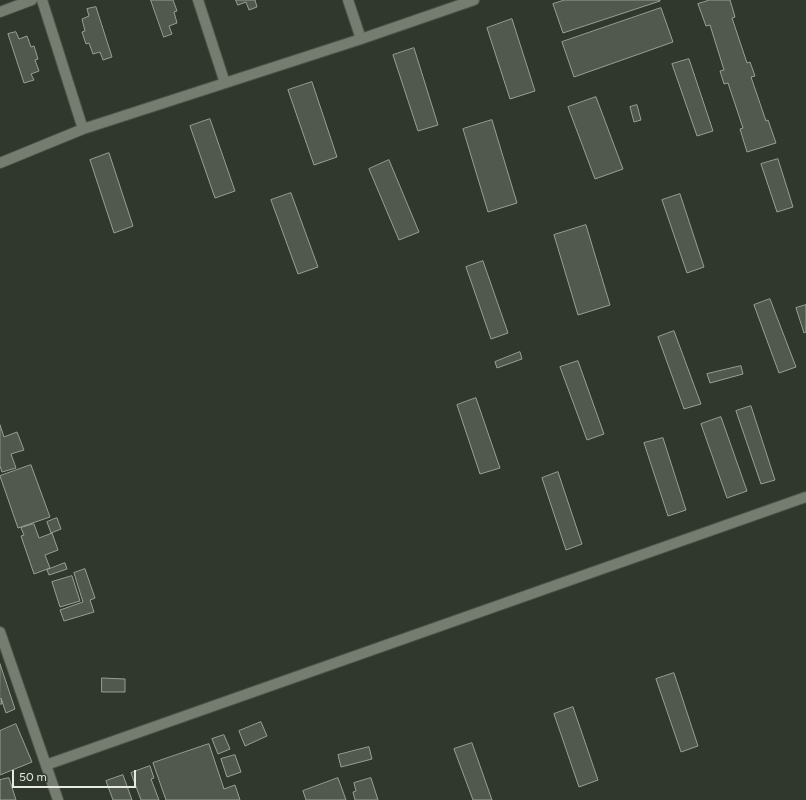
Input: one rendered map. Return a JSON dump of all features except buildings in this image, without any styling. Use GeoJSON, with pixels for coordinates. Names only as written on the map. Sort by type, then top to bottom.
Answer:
{"type":"FeatureCollection","features":[{"type":"Feature","properties":{"kind":"lane"},"geometry":{"type":"LineString","coordinates":[[0,12],[32,0]]}},
{"type":"Feature","properties":{"kind":"lane"},"geometry":{"type":"LineString","coordinates":[[42,0],[83,129]]}},
{"type":"Feature","properties":{"kind":"lane"},"geometry":{"type":"LineString","coordinates":[[198,0],[225,83]]}},
{"type":"Feature","properties":{"kind":"lane"},"geometry":{"type":"LineString","coordinates":[[348,0],[361,39]]}},
{"type":"Feature","properties":{"kind":"lane"},"geometry":{"type":"LineString","coordinates":[[0,163],[83,129],[361,39],[474,0]]}},
{"type":"Feature","properties":{"kind":"lane"},"geometry":{"type":"LineString","coordinates":[[46,765],[806,497]]}},
{"type":"Feature","properties":{"kind":"lane"},"geometry":{"type":"LineString","coordinates":[[0,632],[58,800]]}}]}
